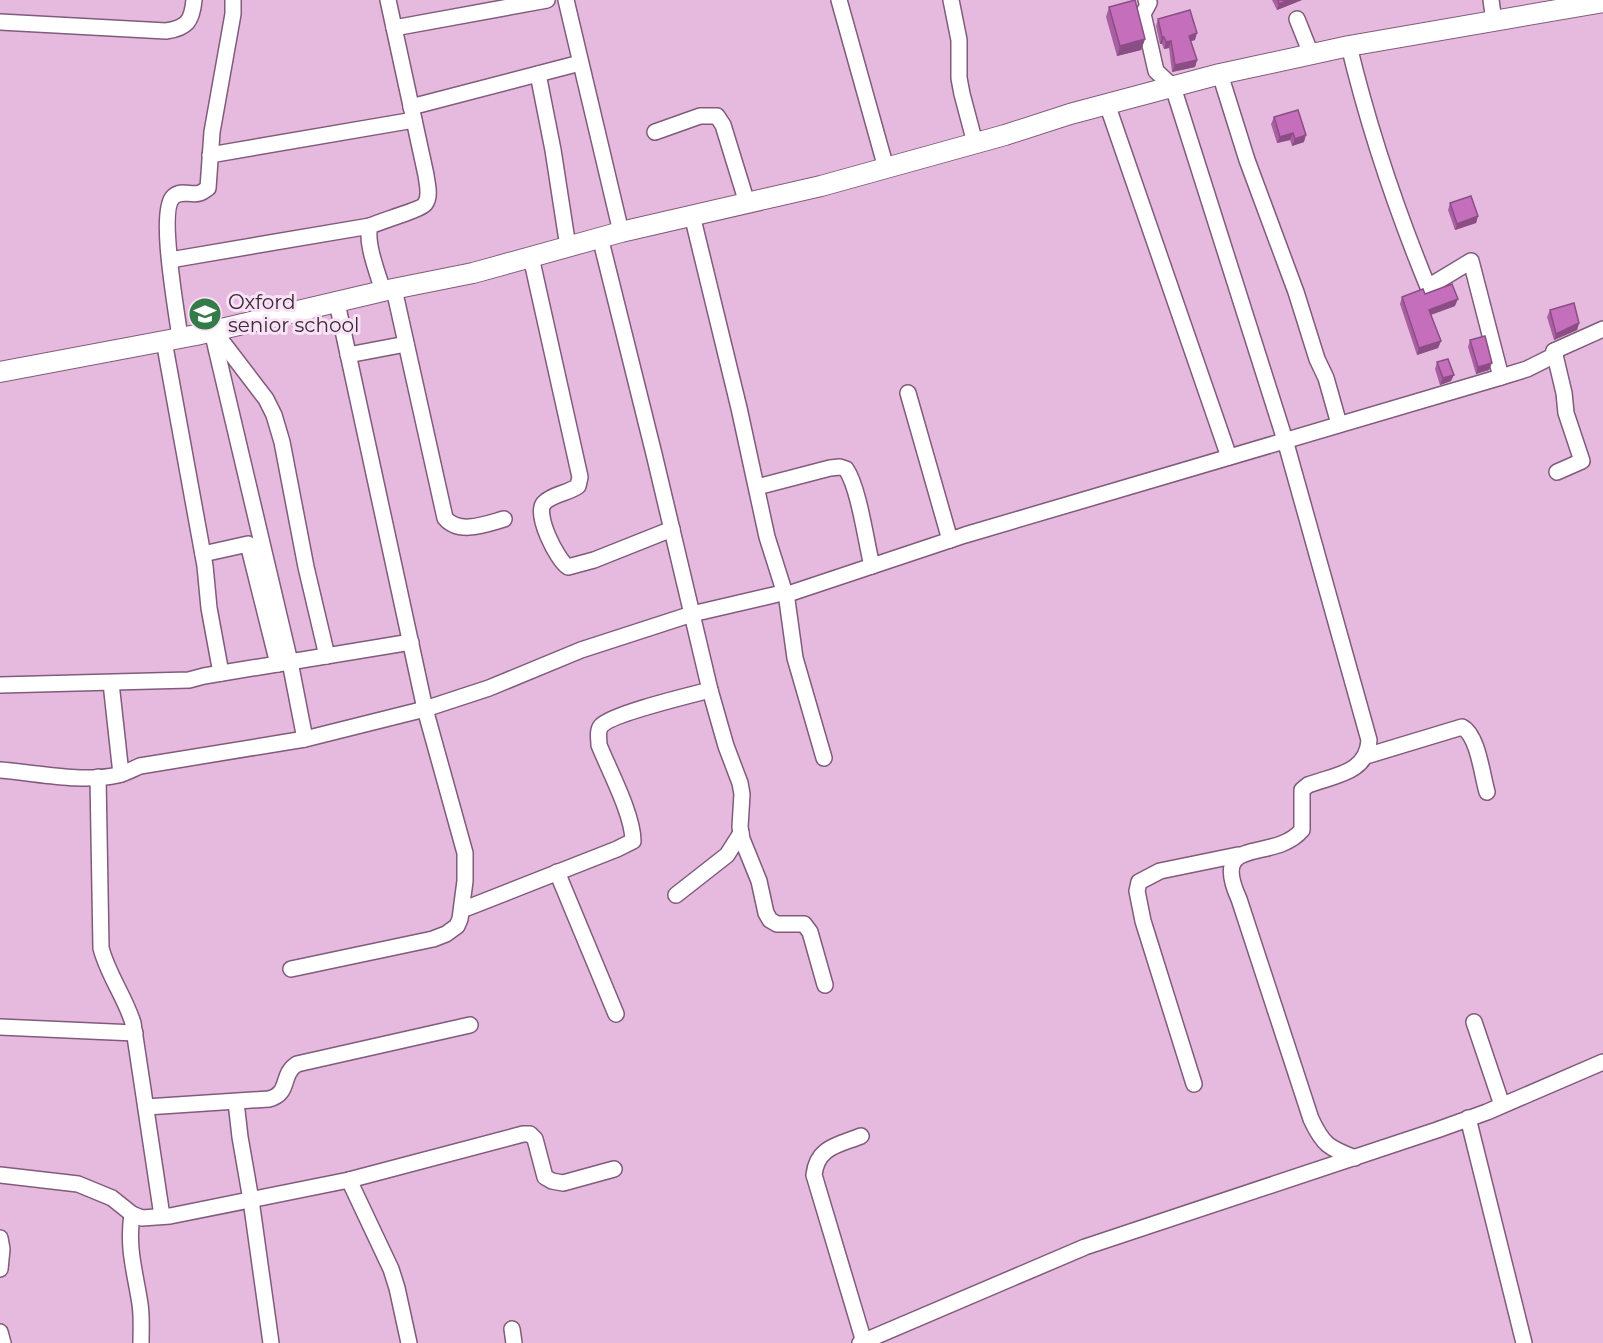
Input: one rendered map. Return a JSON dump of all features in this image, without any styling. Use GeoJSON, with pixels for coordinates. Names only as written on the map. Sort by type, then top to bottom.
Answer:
{"type":"FeatureCollection","features":[{"type":"Feature","properties":{"kind":"street"},"geometry":{"type":"LineString","coordinates":[[0,22],[166,31],[180,28],[187,22],[193,12],[194,0]]}},
{"type":"Feature","properties":{"kind":"street"},"geometry":{"type":"LineString","coordinates":[[221,673],[209,608],[172,340],[167,234],[169,202],[175,195],[200,194],[208,188],[212,132],[233,14],[233,0]]}},
{"type":"Feature","properties":{"kind":"street"},"geometry":{"type":"LineString","coordinates":[[170,260],[370,226],[391,216],[425,205],[428,189],[388,0]]}},
{"type":"Feature","properties":{"kind":"street"},"geometry":{"type":"LineString","coordinates":[[394,28],[547,0]]}},
{"type":"Feature","properties":{"kind":"street"},"geometry":{"type":"LineString","coordinates":[[566,0],[621,232]]}},
{"type":"Feature","properties":{"kind":"street"},"geometry":{"type":"LineString","coordinates":[[839,0],[886,168]]}},
{"type":"Feature","properties":{"kind":"street"},"geometry":{"type":"LineString","coordinates":[[951,0],[959,40],[959,78],[975,143]]}},
{"type":"Feature","properties":{"kind":"street"},"geometry":{"type":"LineString","coordinates":[[1146,0],[1149,3],[1143,14],[1156,71],[1173,87],[1285,440],[1369,740],[1366,756]]}},
{"type":"Feature","properties":{"kind":"street"},"geometry":{"type":"LineString","coordinates":[[1491,0],[1494,21]]}},
{"type":"Feature","properties":{"kind":"street"},"geometry":{"type":"LineString","coordinates":[[0,372],[172,340],[388,290],[473,273],[600,237],[821,186],[1220,74],[1349,46],[1603,2]]}},
{"type":"Feature","properties":{"kind":"street"},"geometry":{"type":"LineString","coordinates":[[1297,19],[1311,54]]}},
{"type":"Feature","properties":{"kind":"street"},"geometry":{"type":"LineString","coordinates":[[1349,46],[1364,105],[1392,196],[1428,287],[1472,261],[1501,377]]}},
{"type":"Feature","properties":{"kind":"street"},"geometry":{"type":"LineString","coordinates":[[210,155],[413,114],[580,63]]}},
{"type":"Feature","properties":{"kind":"street"},"geometry":{"type":"LineString","coordinates":[[538,74],[553,150],[567,247]]}},
{"type":"Feature","properties":{"kind":"street"},"geometry":{"type":"LineString","coordinates":[[1220,74],[1247,160],[1296,292],[1317,359],[1326,378],[1339,424]]}},
{"type":"Feature","properties":{"kind":"street"},"geometry":{"type":"LineString","coordinates":[[1107,104],[1229,457]]}},
{"type":"Feature","properties":{"kind":"street"},"geometry":{"type":"LineString","coordinates":[[655,132],[700,116],[717,116],[723,125],[747,203]]}},
{"type":"Feature","properties":{"kind":"street"},"geometry":{"type":"LineString","coordinates":[[692,215],[767,537],[784,592],[795,658],[824,758]]}},
{"type":"Feature","properties":{"kind":"street"},"geometry":{"type":"LineString","coordinates":[[370,226],[368,232],[370,247],[388,290],[406,344],[445,518],[449,524],[458,527],[479,526],[504,519]]}},
{"type":"Feature","properties":{"kind":"street"},"geometry":{"type":"LineString","coordinates":[[600,237],[710,690],[726,746],[740,783],[741,833],[759,881],[766,913],[770,920],[777,924],[804,924],[810,932],[825,985]]}},
{"type":"Feature","properties":{"kind":"street"},"geometry":{"type":"LineString","coordinates":[[531,257],[580,477],[578,486],[572,491],[546,500],[541,507],[541,517],[562,563],[568,567],[594,560],[672,529]]}},
{"type":"Feature","properties":{"kind":"street"},"geometry":{"type":"LineString","coordinates":[[291,969],[433,939],[446,934],[457,926],[462,910],[465,881],[465,853],[425,709],[337,303]]}},
{"type":"Feature","properties":{"kind":"street"},"geometry":{"type":"LineString","coordinates":[[0,770],[98,777],[121,774],[140,766],[305,739],[425,709],[489,688],[581,650],[692,614],[778,594],[950,540],[1501,377],[1544,362],[1554,355],[1554,351],[1603,329]]}},
{"type":"Feature","properties":{"kind":"street"},"geometry":{"type":"LineString","coordinates":[[213,331],[266,399],[274,415],[282,442],[306,567],[327,656]]}},
{"type":"Feature","properties":{"kind":"street"},"geometry":{"type":"LineString","coordinates":[[213,331],[284,663]]}},
{"type":"Feature","properties":{"kind":"street"},"geometry":{"type":"LineString","coordinates":[[348,355],[406,344]]}},
{"type":"Feature","properties":{"kind":"street"},"geometry":{"type":"LineString","coordinates":[[1554,351],[1564,393],[1566,413],[1582,460],[1557,472]]}},
{"type":"Feature","properties":{"kind":"street"},"geometry":{"type":"LineString","coordinates":[[908,393],[950,540]]}},
{"type":"Feature","properties":{"kind":"street"},"geometry":{"type":"LineString","coordinates":[[757,487],[830,468],[846,469],[851,475],[872,566]]}},
{"type":"Feature","properties":{"kind":"street"},"geometry":{"type":"LineString","coordinates":[[203,554],[248,544],[305,739]]}},
{"type":"Feature","properties":{"kind":"street"},"geometry":{"type":"LineString","coordinates":[[0,685],[178,681],[411,642]]}},
{"type":"Feature","properties":{"kind":"street"},"geometry":{"type":"LineString","coordinates":[[111,683],[121,774]]}},
{"type":"Feature","properties":{"kind":"street"},"geometry":{"type":"LineString","coordinates":[[462,910],[633,841],[629,819],[599,745],[599,733],[602,726],[619,716],[710,690]]}},
{"type":"Feature","properties":{"kind":"street"},"geometry":{"type":"LineString","coordinates":[[1194,1084],[1143,921],[1137,891],[1140,882],[1160,871],[1288,842],[1302,830],[1302,790],[1308,785],[1355,768],[1366,756],[1462,727],[1467,730],[1474,744],[1486,792]]}},
{"type":"Feature","properties":{"kind":"street"},"geometry":{"type":"LineString","coordinates":[[98,777],[101,948],[105,963],[128,1007],[135,1033],[162,1216]]}},
{"type":"Feature","properties":{"kind":"street"},"geometry":{"type":"LineString","coordinates":[[676,895],[727,855],[741,833]]}},
{"type":"Feature","properties":{"kind":"street"},"geometry":{"type":"LineString","coordinates":[[1238,855],[1230,870],[1231,883],[1311,1119],[1328,1146],[1355,1158]]}},
{"type":"Feature","properties":{"kind":"street"},"geometry":{"type":"LineString","coordinates":[[557,872],[616,1014]]}},
{"type":"Feature","properties":{"kind":"street"},"geometry":{"type":"LineString","coordinates":[[1474,1022],[1502,1105]]}},
{"type":"Feature","properties":{"kind":"street"},"geometry":{"type":"LineString","coordinates":[[146,1107],[236,1102],[278,1096],[284,1091],[291,1068],[297,1064],[341,1056],[470,1024]]}},
{"type":"Feature","properties":{"kind":"street"},"geometry":{"type":"LineString","coordinates":[[0,1026],[135,1033]]}},
{"type":"Feature","properties":{"kind":"street"},"geometry":{"type":"LineString","coordinates":[[861,1136],[824,1152],[815,1161],[814,1175],[862,1342],[1085,1247],[1355,1158],[1468,1118],[1603,1062]]}},
{"type":"Feature","properties":{"kind":"street"},"geometry":{"type":"LineString","coordinates":[[236,1102],[271,1343]]}},
{"type":"Feature","properties":{"kind":"street"},"geometry":{"type":"LineString","coordinates":[[1468,1118],[1524,1343]]}},
{"type":"Feature","properties":{"kind":"street"},"geometry":{"type":"LineString","coordinates":[[0,1174],[78,1184],[112,1198],[132,1214],[142,1218],[251,1200],[349,1180],[522,1134],[530,1134],[535,1139],[545,1177],[552,1181],[563,1183],[614,1169]]}},
{"type":"Feature","properties":{"kind":"street"},"geometry":{"type":"LineString","coordinates":[[349,1180],[391,1269],[410,1343]]}},
{"type":"Feature","properties":{"kind":"street"},"geometry":{"type":"LineString","coordinates":[[132,1214],[129,1231],[130,1254],[140,1308],[141,1343]]}},
{"type":"Feature","properties":{"kind":"street"},"geometry":{"type":"LineString","coordinates":[[0,1238],[2,1249],[0,1269]]}},
{"type":"Feature","properties":{"kind":"street"},"geometry":{"type":"LineString","coordinates":[[0,1332],[3,1343]]}},
{"type":"Feature","properties":{"kind":"building"},"geometry":{"type":"Polygon","coordinates":[[[1135,0],[1145,39],[1120,46],[1109,7],[1135,0]]]}},
{"type":"Feature","properties":{"kind":"building"},"geometry":{"type":"Polygon","coordinates":[[[1190,10],[1197,33],[1189,36],[1197,60],[1175,65],[1171,41],[1166,42],[1162,37],[1158,19],[1190,10]]]}},
{"type":"Feature","properties":{"kind":"building"},"geometry":{"type":"Polygon","coordinates":[[[1298,110],[1306,135],[1295,139],[1293,133],[1280,137],[1274,117],[1298,110]]]}},
{"type":"Feature","properties":{"kind":"building"},"geometry":{"type":"Polygon","coordinates":[[[1471,196],[1478,216],[1457,224],[1450,203],[1471,196]]]}},
{"type":"Feature","properties":{"kind":"building"},"geometry":{"type":"Polygon","coordinates":[[[1452,284],[1458,299],[1429,310],[1441,341],[1419,348],[1402,297],[1423,289],[1425,294],[1452,284]]]}},
{"type":"Feature","properties":{"kind":"building"},"geometry":{"type":"Polygon","coordinates":[[[1574,303],[1579,323],[1556,334],[1550,310],[1574,303]]]}},
{"type":"Feature","properties":{"kind":"building"},"geometry":{"type":"Polygon","coordinates":[[[1485,336],[1492,363],[1478,367],[1470,340],[1485,336]]]}},
{"type":"Feature","properties":{"kind":"building"},"geometry":{"type":"Polygon","coordinates":[[[1448,359],[1454,375],[1443,378],[1437,362],[1448,359]]]}},
{"type":"Feature","properties":{"kind":"place","name":"Oxford senior school"},"geometry":{"type":"Point","coordinates":[205,314]}}]}
